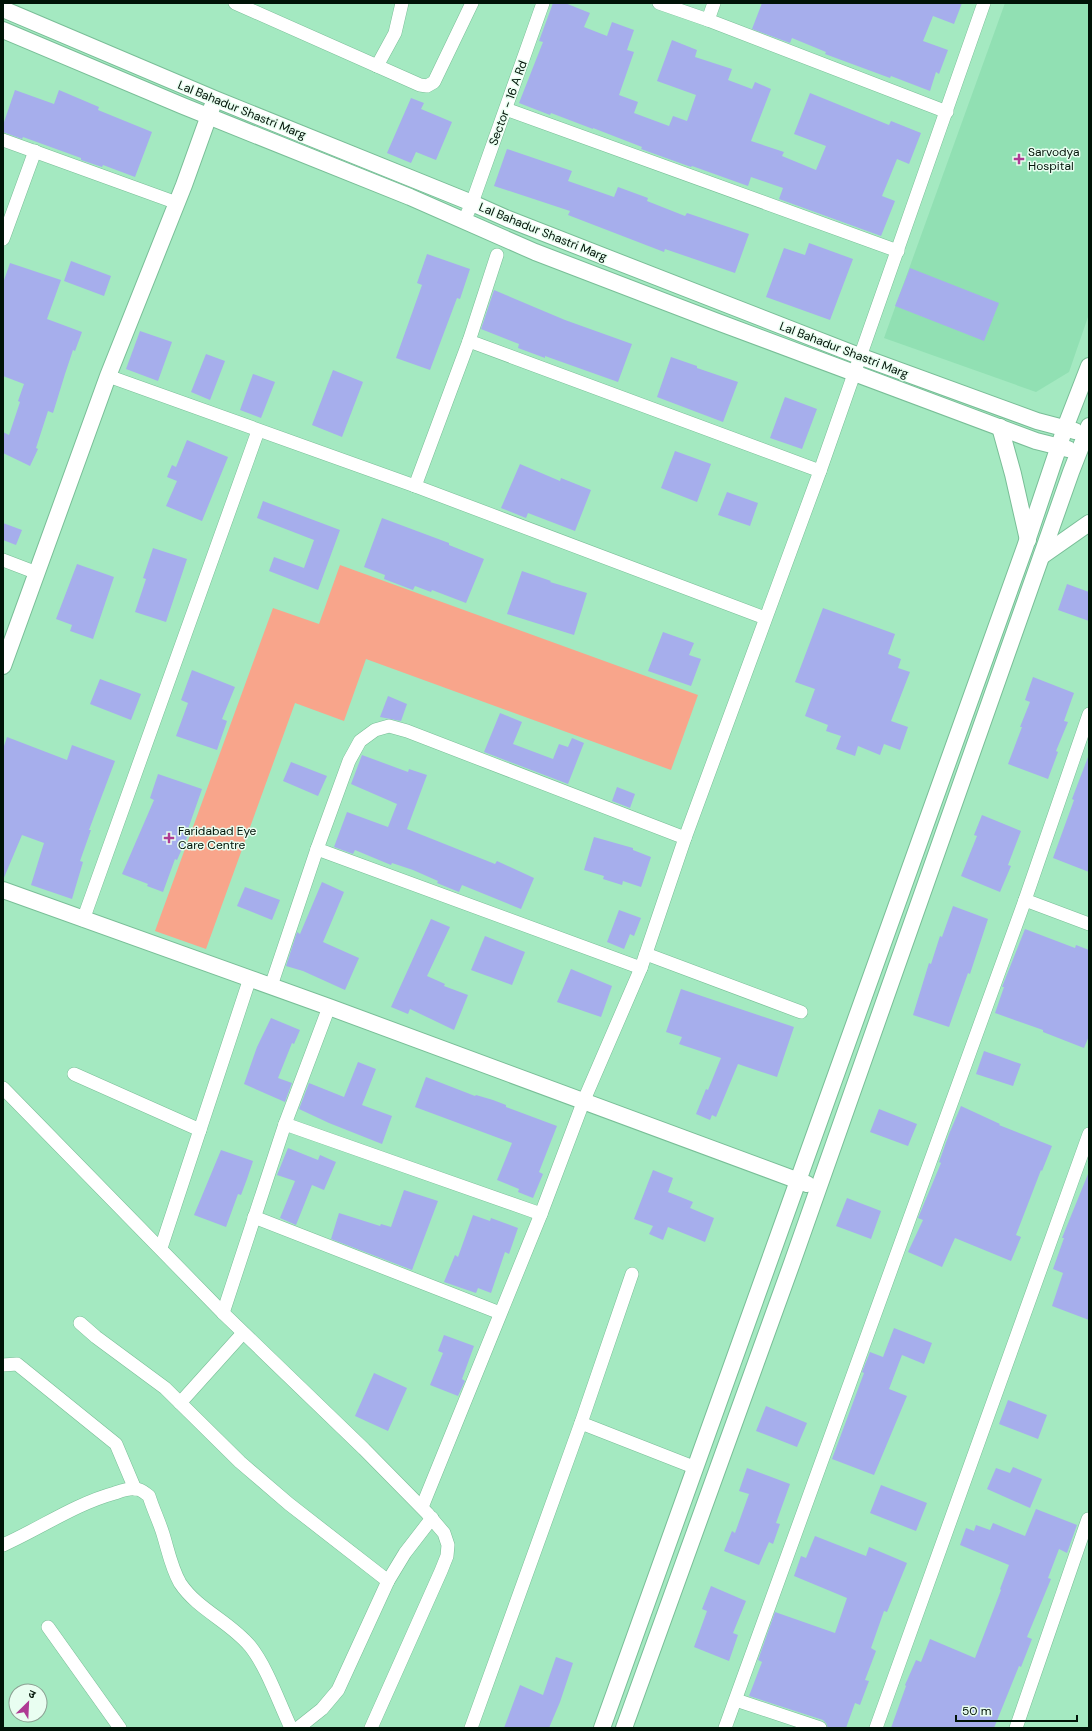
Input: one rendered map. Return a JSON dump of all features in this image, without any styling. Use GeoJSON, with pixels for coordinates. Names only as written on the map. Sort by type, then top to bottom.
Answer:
{"type":"FeatureCollection","features":[{"type":"Feature","properties":{"kind":"street"},"geometry":{"type":"LineString","coordinates":[[235,3],[420,85],[428,86],[434,82],[472,3]]}},
{"type":"Feature","properties":{"kind":"street"},"geometry":{"type":"LineString","coordinates":[[378,66],[395,33],[402,3]]}},
{"type":"Feature","properties":{"kind":"street","name":"Sector - 16 A Rd"},"geometry":{"type":"LineString","coordinates":[[464,221],[472,203],[544,3]]}},
{"type":"Feature","properties":{"kind":"street"},"geometry":{"type":"LineString","coordinates":[[659,3],[708,20],[946,112]]}},
{"type":"Feature","properties":{"kind":"street"},"geometry":{"type":"LineString","coordinates":[[708,20],[714,3]]}},
{"type":"Feature","properties":{"kind":"street"},"geometry":{"type":"LineString","coordinates":[[422,1507],[541,1214],[584,1100],[641,968],[685,838],[820,471],[855,372],[859,356],[898,251],[984,3]]}},
{"type":"Feature","properties":{"kind":"street","name":"Lal Bahadur Shastri Marg"},"geometry":{"type":"LineString","coordinates":[[3,9],[215,99],[508,219],[859,356],[1037,421],[1088,432]]}},
{"type":"Feature","properties":{"kind":"street"},"geometry":{"type":"LineString","coordinates":[[3,30],[208,116],[410,197],[535,252],[708,319],[855,372],[1036,441],[1084,453]]}},
{"type":"Feature","properties":{"kind":"street"},"geometry":{"type":"LineString","coordinates":[[3,666],[8,634],[37,573],[108,376],[177,203],[215,99]]}},
{"type":"Feature","properties":{"kind":"street"},"geometry":{"type":"LineString","coordinates":[[506,110],[898,251]]}},
{"type":"Feature","properties":{"kind":"street"},"geometry":{"type":"LineString","coordinates":[[3,140],[177,203]]}},
{"type":"Feature","properties":{"kind":"street"},"geometry":{"type":"LineString","coordinates":[[3,239],[35,151]]}},
{"type":"Feature","properties":{"kind":"street"},"geometry":{"type":"LineString","coordinates":[[415,486],[469,341],[497,254]]}},
{"type":"Feature","properties":{"kind":"street"},"geometry":{"type":"LineString","coordinates":[[469,341],[820,471]]}},
{"type":"Feature","properties":{"kind":"street"},"geometry":{"type":"LineString","coordinates":[[602,1728],[1028,540],[1065,428],[1089,366]]}},
{"type":"Feature","properties":{"kind":"street"},"geometry":{"type":"LineString","coordinates":[[108,376],[415,486],[765,618]]}},
{"type":"Feature","properties":{"kind":"street"},"geometry":{"type":"LineString","coordinates":[[1000,427],[1013,474],[1028,540]]}},
{"type":"Feature","properties":{"kind":"street"},"geometry":{"type":"LineString","coordinates":[[83,920],[258,431]]}},
{"type":"Feature","properties":{"kind":"street"},"geometry":{"type":"LineString","coordinates":[[624,1728],[774,1311],[1042,556],[1084,453],[1088,432]]}},
{"type":"Feature","properties":{"kind":"street"},"geometry":{"type":"LineString","coordinates":[[1042,556],[1089,523]]}},
{"type":"Feature","properties":{"kind":"street"},"geometry":{"type":"LineString","coordinates":[[3,560],[37,573]]}},
{"type":"Feature","properties":{"kind":"street"},"geometry":{"type":"LineString","coordinates":[[725,1728],[1025,900],[1089,714]]}},
{"type":"Feature","properties":{"kind":"street"},"geometry":{"type":"LineString","coordinates":[[271,986],[317,849],[349,761],[360,741],[375,730],[389,726],[406,731],[685,838]]}},
{"type":"Feature","properties":{"kind":"street"},"geometry":{"type":"LineString","coordinates":[[943,776],[962,783]]}},
{"type":"Feature","properties":{"kind":"street"},"geometry":{"type":"LineString","coordinates":[[317,849],[641,968]]}},
{"type":"Feature","properties":{"kind":"street"},"geometry":{"type":"LineString","coordinates":[[3,890],[83,920],[250,978],[584,1100],[817,1188]]}},
{"type":"Feature","properties":{"kind":"street"},"geometry":{"type":"LineString","coordinates":[[1025,900],[1089,924]]}},
{"type":"Feature","properties":{"kind":"street"},"geometry":{"type":"LineString","coordinates":[[883,946],[902,952]]}},
{"type":"Feature","properties":{"kind":"street"},"geometry":{"type":"LineString","coordinates":[[646,954],[801,1012]]}},
{"type":"Feature","properties":{"kind":"street"},"geometry":{"type":"LineString","coordinates":[[161,1248],[250,978]]}},
{"type":"Feature","properties":{"kind":"street"},"geometry":{"type":"LineString","coordinates":[[223,1313],[285,1124],[329,1007]]}},
{"type":"Feature","properties":{"kind":"street"},"geometry":{"type":"LineString","coordinates":[[74,1074],[200,1130]]}},
{"type":"Feature","properties":{"kind":"street"},"geometry":{"type":"LineString","coordinates":[[3,1088],[223,1313],[422,1507],[444,1533],[448,1545],[447,1556],[371,1728]]}},
{"type":"Feature","properties":{"kind":"street"},"geometry":{"type":"LineString","coordinates":[[285,1124],[541,1214]]}},
{"type":"Feature","properties":{"kind":"street"},"geometry":{"type":"LineString","coordinates":[[876,1728],[1089,1134]]}},
{"type":"Feature","properties":{"kind":"street"},"geometry":{"type":"LineString","coordinates":[[254,1217],[500,1313]]}},
{"type":"Feature","properties":{"kind":"street"},"geometry":{"type":"LineString","coordinates":[[471,1728],[632,1274]]}},
{"type":"Feature","properties":{"kind":"street"},"geometry":{"type":"LineString","coordinates":[[755,1304],[774,1311]]}},
{"type":"Feature","properties":{"kind":"street"},"geometry":{"type":"LineString","coordinates":[[80,1323],[96,1337],[165,1388],[240,1462],[289,1504],[388,1581]]}},
{"type":"Feature","properties":{"kind":"street"},"geometry":{"type":"LineString","coordinates":[[180,1403],[243,1333]]}},
{"type":"Feature","properties":{"kind":"street"},"geometry":{"type":"LineString","coordinates":[[3,1365],[17,1364],[116,1444],[135,1488]]}},
{"type":"Feature","properties":{"kind":"street"},"geometry":{"type":"LineString","coordinates":[[580,1423],[696,1468]]}},
{"type":"Feature","properties":{"kind":"street"},"geometry":{"type":"LineString","coordinates":[[3,1545],[24,1536],[83,1504],[108,1495],[135,1488],[141,1490],[149,1496],[163,1534],[173,1570],[180,1582],[188,1594],[201,1607],[228,1625],[250,1646],[260,1663],[291,1728]]}},
{"type":"Feature","properties":{"kind":"street"},"geometry":{"type":"LineString","coordinates":[[298,1728],[322,1709],[338,1690],[388,1581],[405,1553],[432,1518]]}},
{"type":"Feature","properties":{"kind":"street"},"geometry":{"type":"LineString","coordinates":[[1016,1728],[1088,1519]]}},
{"type":"Feature","properties":{"kind":"street"},"geometry":{"type":"LineString","coordinates":[[48,1627],[120,1728]]}},
{"type":"Feature","properties":{"kind":"street"},"geometry":{"type":"LineString","coordinates":[[736,1700],[820,1728]]}},
{"type":"Feature","properties":{"kind":"shaded area","name":"Sarvodya Hospital"},"geometry":{"type":"Polygon","coordinates":[[[1005,3],[1089,3],[1089,314],[1069,372],[1036,392],[884,338],[1005,3]]]}},
{"type":"Feature","properties":{"kind":"shaded area"},"geometry":{"type":"Polygon","coordinates":[[[340,565],[698,695],[671,770],[366,659],[344,721],[295,703],[206,949],[155,931],[273,608],[319,624],[340,565]]]}},
{"type":"Feature","properties":{"kind":"building"},"geometry":{"type":"Polygon","coordinates":[[[553,3],[565,3],[590,13],[584,27],[607,36],[612,22],[634,30],[627,50],[634,52],[619,95],[638,102],[634,113],[669,126],[673,116],[687,121],[696,95],[657,81],[672,40],[697,50],[695,57],[732,69],[728,80],[752,89],[755,82],[771,89],[751,141],[784,152],[782,156],[816,170],[826,146],[794,134],[810,93],[889,125],[891,121],[921,133],[909,164],[897,159],[882,196],[895,201],[881,236],[779,199],[783,188],[751,177],[748,186],[641,149],[642,147],[593,128],[551,113],[550,115],[519,103],[543,42],[539,41],[553,3]]]}},
{"type":"Feature","properties":{"kind":"building"},"geometry":{"type":"Polygon","coordinates":[[[762,3],[962,3],[954,24],[933,16],[923,41],[948,50],[939,74],[936,72],[930,91],[825,54],[826,52],[792,38],[790,43],[752,29],[762,3]]]}},
{"type":"Feature","properties":{"kind":"building"},"geometry":{"type":"Polygon","coordinates":[[[15,90],[54,104],[59,90],[99,107],[98,110],[152,132],[135,177],[103,165],[102,167],[81,160],[81,158],[23,137],[22,139],[3,132],[3,125],[15,90]]]}},
{"type":"Feature","properties":{"kind":"building"},"geometry":{"type":"Polygon","coordinates":[[[411,98],[424,103],[421,109],[452,122],[436,160],[416,152],[411,163],[387,153],[411,98]]]}},
{"type":"Feature","properties":{"kind":"building"},"geometry":{"type":"Polygon","coordinates":[[[507,149],[572,171],[568,181],[614,197],[618,187],[648,198],[647,201],[685,216],[687,213],[749,234],[735,273],[665,249],[664,252],[568,215],[570,211],[494,186],[507,149]]]}},
{"type":"Feature","properties":{"kind":"building"},"geometry":{"type":"Polygon","coordinates":[[[809,243],[853,259],[830,320],[766,297],[784,248],[805,255],[809,243]]]}},
{"type":"Feature","properties":{"kind":"building"},"geometry":{"type":"Polygon","coordinates":[[[427,254],[470,269],[460,299],[457,298],[430,370],[396,358],[422,285],[417,283],[427,254]]]}},
{"type":"Feature","properties":{"kind":"building"},"geometry":{"type":"Polygon","coordinates":[[[71,261],[111,276],[104,296],[64,281],[71,261]]]}},
{"type":"Feature","properties":{"kind":"building"},"geometry":{"type":"Polygon","coordinates":[[[10,263],[61,280],[47,319],[82,332],[75,351],[73,350],[53,413],[48,411],[36,448],[38,449],[30,466],[3,453],[3,432],[9,435],[20,402],[18,401],[24,384],[3,376],[3,283],[10,263]]]}},
{"type":"Feature","properties":{"kind":"building"},"geometry":{"type":"Polygon","coordinates":[[[910,268],[999,303],[984,341],[895,306],[910,268]]]}},
{"type":"Feature","properties":{"kind":"building"},"geometry":{"type":"Polygon","coordinates":[[[494,290],[565,320],[632,344],[618,382],[518,348],[519,344],[481,329],[494,290]]]}},
{"type":"Feature","properties":{"kind":"building"},"geometry":{"type":"Polygon","coordinates":[[[140,331],[172,342],[158,381],[126,369],[140,331]]]}},
{"type":"Feature","properties":{"kind":"building"},"geometry":{"type":"Polygon","coordinates":[[[206,354],[225,361],[210,400],[191,392],[206,354]]]}},
{"type":"Feature","properties":{"kind":"building"},"geometry":{"type":"Polygon","coordinates":[[[671,357],[697,366],[697,368],[738,382],[723,422],[657,397],[671,357]]]}},
{"type":"Feature","properties":{"kind":"building"},"geometry":{"type":"Polygon","coordinates":[[[333,370],[363,382],[342,437],[312,425],[333,370]]]}},
{"type":"Feature","properties":{"kind":"building"},"geometry":{"type":"Polygon","coordinates":[[[253,374],[275,382],[261,418],[240,410],[253,374]]]}},
{"type":"Feature","properties":{"kind":"building"},"geometry":{"type":"Polygon","coordinates":[[[785,397],[817,409],[802,449],[770,438],[785,397]]]}},
{"type":"Feature","properties":{"kind":"building"},"geometry":{"type":"Polygon","coordinates":[[[187,440],[228,457],[202,521],[166,506],[177,481],[167,477],[172,465],[176,467],[187,440]]]}},
{"type":"Feature","properties":{"kind":"building"},"geometry":{"type":"Polygon","coordinates":[[[675,451],[711,464],[697,502],[661,488],[675,451]]]}},
{"type":"Feature","properties":{"kind":"building"},"geometry":{"type":"Polygon","coordinates":[[[520,464],[560,481],[561,478],[591,490],[575,531],[528,513],[526,518],[501,508],[520,464]]]}},
{"type":"Feature","properties":{"kind":"building"},"geometry":{"type":"Polygon","coordinates":[[[727,492],[758,503],[750,526],[718,515],[727,492]]]}},
{"type":"Feature","properties":{"kind":"building"},"geometry":{"type":"Polygon","coordinates":[[[263,501],[340,530],[318,590],[269,571],[274,557],[304,568],[314,540],[257,518],[263,501]]]}},
{"type":"Feature","properties":{"kind":"building"},"geometry":{"type":"Polygon","coordinates":[[[382,518],[449,543],[449,545],[484,559],[466,603],[432,590],[431,592],[415,586],[413,590],[384,579],[385,575],[364,567],[382,518]]]}},
{"type":"Feature","properties":{"kind":"building"},"geometry":{"type":"Polygon","coordinates":[[[3,523],[22,530],[16,545],[3,540],[3,523]]]}},
{"type":"Feature","properties":{"kind":"building"},"geometry":{"type":"Polygon","coordinates":[[[153,548],[187,559],[166,622],[135,612],[146,579],[143,578],[153,548]]]}},
{"type":"Feature","properties":{"kind":"building"},"geometry":{"type":"Polygon","coordinates":[[[77,564],[114,577],[93,639],[70,631],[72,625],[56,619],[77,564]]]}},
{"type":"Feature","properties":{"kind":"building"},"geometry":{"type":"Polygon","coordinates":[[[522,571],[551,581],[550,582],[587,593],[574,635],[507,614],[522,571]]]}},
{"type":"Feature","properties":{"kind":"building"},"geometry":{"type":"Polygon","coordinates":[[[1067,584],[1089,592],[1089,621],[1058,610],[1067,584]]]}},
{"type":"Feature","properties":{"kind":"building"},"geometry":{"type":"Polygon","coordinates":[[[823,608],[895,634],[888,654],[901,659],[898,668],[910,672],[891,721],[908,727],[900,750],[884,744],[880,755],[858,746],[855,756],[836,749],[841,736],[826,731],[828,725],[805,716],[815,689],[795,682],[823,608]]]}},
{"type":"Feature","properties":{"kind":"building"},"geometry":{"type":"Polygon","coordinates":[[[663,632],[694,643],[689,655],[701,659],[691,686],[648,671],[663,632]]]}},
{"type":"Feature","properties":{"kind":"building"},"geometry":{"type":"Polygon","coordinates":[[[192,670],[235,687],[222,719],[227,721],[217,750],[176,736],[188,703],[181,700],[192,670]]]}},
{"type":"Feature","properties":{"kind":"building"},"geometry":{"type":"Polygon","coordinates":[[[1033,677],[1074,693],[1064,721],[1068,722],[1056,751],[1058,752],[1048,779],[1008,764],[1030,702],[1025,700],[1033,677]]]}},
{"type":"Feature","properties":{"kind":"building"},"geometry":{"type":"Polygon","coordinates":[[[100,679],[141,694],[131,720],[90,704],[100,679]]]}},
{"type":"Feature","properties":{"kind":"building"},"geometry":{"type":"Polygon","coordinates":[[[388,696],[407,704],[401,721],[380,717],[388,696]]]}},
{"type":"Feature","properties":{"kind":"building"},"geometry":{"type":"Polygon","coordinates":[[[500,713],[522,722],[513,744],[553,759],[559,744],[568,747],[572,738],[584,743],[568,784],[484,752],[500,713]]]}},
{"type":"Feature","properties":{"kind":"building"},"geometry":{"type":"Polygon","coordinates":[[[7,737],[67,760],[72,745],[115,761],[89,830],[91,830],[80,861],[83,862],[72,899],[31,885],[44,843],[22,835],[3,880],[3,749],[7,737]]]}},
{"type":"Feature","properties":{"kind":"building"},"geometry":{"type":"Polygon","coordinates":[[[362,755],[408,772],[409,769],[427,775],[407,829],[495,864],[497,861],[534,878],[521,909],[462,885],[459,892],[437,883],[438,881],[413,870],[392,863],[391,865],[355,850],[353,854],[334,847],[347,812],[388,827],[397,804],[351,784],[362,755]]]}},
{"type":"Feature","properties":{"kind":"building"},"geometry":{"type":"Polygon","coordinates":[[[1088,757],[1089,872],[1053,858],[1074,800],[1072,799],[1088,757]]]}},
{"type":"Feature","properties":{"kind":"building"},"geometry":{"type":"Polygon","coordinates":[[[291,762],[327,776],[318,796],[283,781],[291,762]]]}},
{"type":"Feature","properties":{"kind":"building"},"geometry":{"type":"Polygon","coordinates":[[[158,774],[202,789],[187,832],[189,833],[177,860],[175,859],[163,892],[147,886],[148,884],[122,874],[154,800],[150,798],[158,774]]]}},
{"type":"Feature","properties":{"kind":"building"},"geometry":{"type":"Polygon","coordinates":[[[617,787],[635,794],[630,808],[612,801],[617,787]]]}},
{"type":"Feature","properties":{"kind":"building"},"geometry":{"type":"Polygon","coordinates":[[[982,815],[1021,831],[1008,865],[1011,866],[1000,892],[961,876],[977,836],[974,835],[982,815]]]}},
{"type":"Feature","properties":{"kind":"building"},"geometry":{"type":"Polygon","coordinates":[[[594,837],[633,848],[633,850],[651,857],[641,887],[623,881],[622,885],[603,879],[604,876],[584,870],[594,837]]]}},
{"type":"Feature","properties":{"kind":"building"},"geometry":{"type":"Polygon","coordinates":[[[322,882],[344,892],[323,942],[359,958],[345,990],[303,971],[286,966],[297,932],[300,934],[322,882]]]}},
{"type":"Feature","properties":{"kind":"building"},"geometry":{"type":"Polygon","coordinates":[[[245,887],[280,900],[272,920],[237,906],[245,887]]]}},
{"type":"Feature","properties":{"kind":"building"},"geometry":{"type":"Polygon","coordinates":[[[953,906],[988,919],[970,974],[968,973],[949,1027],[913,1015],[929,963],[931,964],[940,936],[942,937],[953,906]]]}},
{"type":"Feature","properties":{"kind":"building"},"geometry":{"type":"Polygon","coordinates":[[[619,910],[641,918],[634,936],[630,934],[624,949],[607,942],[619,910]]]}},
{"type":"Feature","properties":{"kind":"building"},"geometry":{"type":"Polygon","coordinates":[[[431,919],[450,927],[427,976],[445,984],[444,986],[468,995],[454,1030],[410,1009],[408,1014],[391,1007],[431,919]]]}},
{"type":"Feature","properties":{"kind":"building"},"geometry":{"type":"Polygon","coordinates":[[[1025,929],[1075,948],[1076,945],[1089,950],[1089,1036],[1084,1048],[1043,1032],[1043,1030],[995,1013],[1004,987],[1002,987],[1025,929]]]}},
{"type":"Feature","properties":{"kind":"building"},"geometry":{"type":"Polygon","coordinates":[[[485,936],[525,952],[512,985],[471,970],[485,936]]]}},
{"type":"Feature","properties":{"kind":"building"},"geometry":{"type":"Polygon","coordinates":[[[571,969],[612,986],[601,1017],[557,1002],[571,969]]]}},
{"type":"Feature","properties":{"kind":"building"},"geometry":{"type":"Polygon","coordinates":[[[681,989],[794,1027],[777,1077],[738,1064],[716,1117],[712,1115],[710,1120],[696,1114],[721,1058],[679,1044],[682,1037],[666,1032],[681,989]]]}},
{"type":"Feature","properties":{"kind":"building"},"geometry":{"type":"Polygon","coordinates":[[[271,1018],[300,1030],[294,1044],[292,1043],[278,1078],[292,1083],[285,1102],[244,1084],[257,1047],[271,1018]]]}},
{"type":"Feature","properties":{"kind":"building"},"geometry":{"type":"Polygon","coordinates":[[[984,1051],[1021,1064],[1013,1086],[976,1074],[984,1051]]]}},
{"type":"Feature","properties":{"kind":"building"},"geometry":{"type":"Polygon","coordinates":[[[358,1062],[376,1069],[362,1105],[392,1116],[382,1144],[329,1123],[299,1109],[309,1083],[344,1097],[358,1062]]]}},
{"type":"Feature","properties":{"kind":"building"},"geometry":{"type":"Polygon","coordinates":[[[426,1077],[475,1096],[493,1100],[506,1105],[506,1107],[557,1126],[539,1172],[543,1174],[533,1198],[518,1192],[519,1189],[497,1180],[512,1143],[415,1107],[426,1077]]]}},
{"type":"Feature","properties":{"kind":"building"},"geometry":{"type":"Polygon","coordinates":[[[961,1106],[1000,1124],[999,1125],[1052,1146],[1016,1235],[1021,1237],[1011,1261],[955,1238],[942,1267],[908,1252],[923,1220],[918,1218],[941,1163],[939,1162],[961,1106]]]}},
{"type":"Feature","properties":{"kind":"building"},"geometry":{"type":"Polygon","coordinates":[[[879,1109],[917,1124],[908,1146],[870,1132],[879,1109]]]}},
{"type":"Feature","properties":{"kind":"building"},"geometry":{"type":"Polygon","coordinates":[[[288,1148],[318,1160],[320,1155],[336,1162],[324,1190],[312,1185],[296,1225],[280,1218],[295,1181],[277,1175],[288,1148]]]}},
{"type":"Feature","properties":{"kind":"building"},"geometry":{"type":"Polygon","coordinates":[[[221,1150],[253,1161],[241,1195],[238,1194],[226,1227],[194,1215],[221,1150]]]}},
{"type":"Feature","properties":{"kind":"building"},"geometry":{"type":"Polygon","coordinates":[[[653,1170],[673,1178],[668,1192],[693,1202],[690,1208],[714,1218],[705,1242],[668,1227],[663,1240],[649,1234],[653,1226],[634,1219],[653,1170]]]}},
{"type":"Feature","properties":{"kind":"building"},"geometry":{"type":"Polygon","coordinates":[[[1088,1174],[1089,1320],[1052,1306],[1063,1273],[1053,1269],[1064,1238],[1062,1238],[1088,1174]]]}},
{"type":"Feature","properties":{"kind":"building"},"geometry":{"type":"Polygon","coordinates":[[[404,1190],[438,1201],[412,1270],[331,1239],[339,1213],[380,1226],[381,1224],[391,1227],[404,1190]]]}},
{"type":"Feature","properties":{"kind":"building"},"geometry":{"type":"Polygon","coordinates":[[[847,1198],[881,1211],[871,1239],[836,1226],[847,1198]]]}},
{"type":"Feature","properties":{"kind":"building"},"geometry":{"type":"Polygon","coordinates":[[[473,1215],[490,1221],[491,1218],[518,1228],[509,1254],[505,1252],[491,1293],[478,1288],[476,1293],[444,1282],[455,1255],[458,1257],[473,1215]]]}},
{"type":"Feature","properties":{"kind":"building"},"geometry":{"type":"Polygon","coordinates":[[[894,1328],[932,1343],[924,1364],[902,1355],[889,1389],[907,1396],[874,1475],[832,1459],[864,1373],[862,1372],[870,1352],[883,1357],[894,1328]]]}},
{"type":"Feature","properties":{"kind":"building"},"geometry":{"type":"Polygon","coordinates":[[[444,1335],[474,1346],[462,1379],[465,1381],[458,1396],[430,1385],[443,1353],[438,1351],[444,1335]]]}},
{"type":"Feature","properties":{"kind":"building"},"geometry":{"type":"Polygon","coordinates":[[[374,1373],[407,1388],[388,1431],[355,1416],[374,1373]]]}},
{"type":"Feature","properties":{"kind":"building"},"geometry":{"type":"Polygon","coordinates":[[[1008,1400],[1047,1415],[1038,1439],[999,1424],[1008,1400]]]}},
{"type":"Feature","properties":{"kind":"building"},"geometry":{"type":"Polygon","coordinates":[[[766,1406],[807,1423],[797,1447],[756,1431],[766,1406]]]}},
{"type":"Feature","properties":{"kind":"building"},"geometry":{"type":"Polygon","coordinates":[[[1013,1467],[1042,1479],[1030,1508],[987,1489],[996,1468],[1010,1473],[1013,1467]]]}},
{"type":"Feature","properties":{"kind":"building"},"geometry":{"type":"Polygon","coordinates":[[[747,1468],[790,1484],[776,1523],[780,1524],[773,1544],[769,1542],[759,1565],[724,1551],[732,1531],[735,1533],[749,1494],[739,1491],[747,1468]]]}},
{"type":"Feature","properties":{"kind":"building"},"geometry":{"type":"Polygon","coordinates":[[[881,1485],[927,1503],[916,1531],[870,1513],[881,1485]]]}},
{"type":"Feature","properties":{"kind":"building"},"geometry":{"type":"Polygon","coordinates":[[[1036,1509],[1077,1525],[1067,1553],[1059,1549],[1048,1578],[1051,1579],[1027,1637],[1032,1639],[1021,1667],[1019,1666],[994,1728],[891,1728],[906,1686],[905,1685],[916,1660],[921,1662],[930,1639],[975,1658],[1001,1590],[1000,1589],[1009,1565],[960,1545],[966,1528],[974,1531],[976,1525],[990,1530],[993,1523],[1025,1536],[1036,1509]]]}},
{"type":"Feature","properties":{"kind":"building"},"geometry":{"type":"Polygon","coordinates":[[[815,1536],[866,1556],[869,1547],[907,1563],[887,1612],[884,1611],[871,1648],[876,1651],[865,1680],[869,1681],[860,1705],[855,1703],[846,1728],[828,1728],[823,1720],[749,1696],[762,1662],[758,1660],[775,1612],[835,1633],[847,1598],[794,1576],[801,1556],[806,1558],[815,1536]]]}},
{"type":"Feature","properties":{"kind":"building"},"geometry":{"type":"Polygon","coordinates":[[[711,1586],[746,1601],[733,1633],[738,1635],[729,1661],[694,1647],[707,1611],[702,1609],[711,1586]]]}},
{"type":"Feature","properties":{"kind":"building"},"geometry":{"type":"Polygon","coordinates":[[[556,1657],[573,1663],[560,1702],[549,1728],[504,1728],[520,1685],[543,1695],[556,1657]]]}},
{"type":"Feature","properties":{"kind":"place","name":"Sarvodya Hospital"},"geometry":{"type":"Point","coordinates":[1019,159]}},
{"type":"Feature","properties":{"kind":"place","name":"Faridabad Eye Care Centre"},"geometry":{"type":"Point","coordinates":[169,838]}}]}
